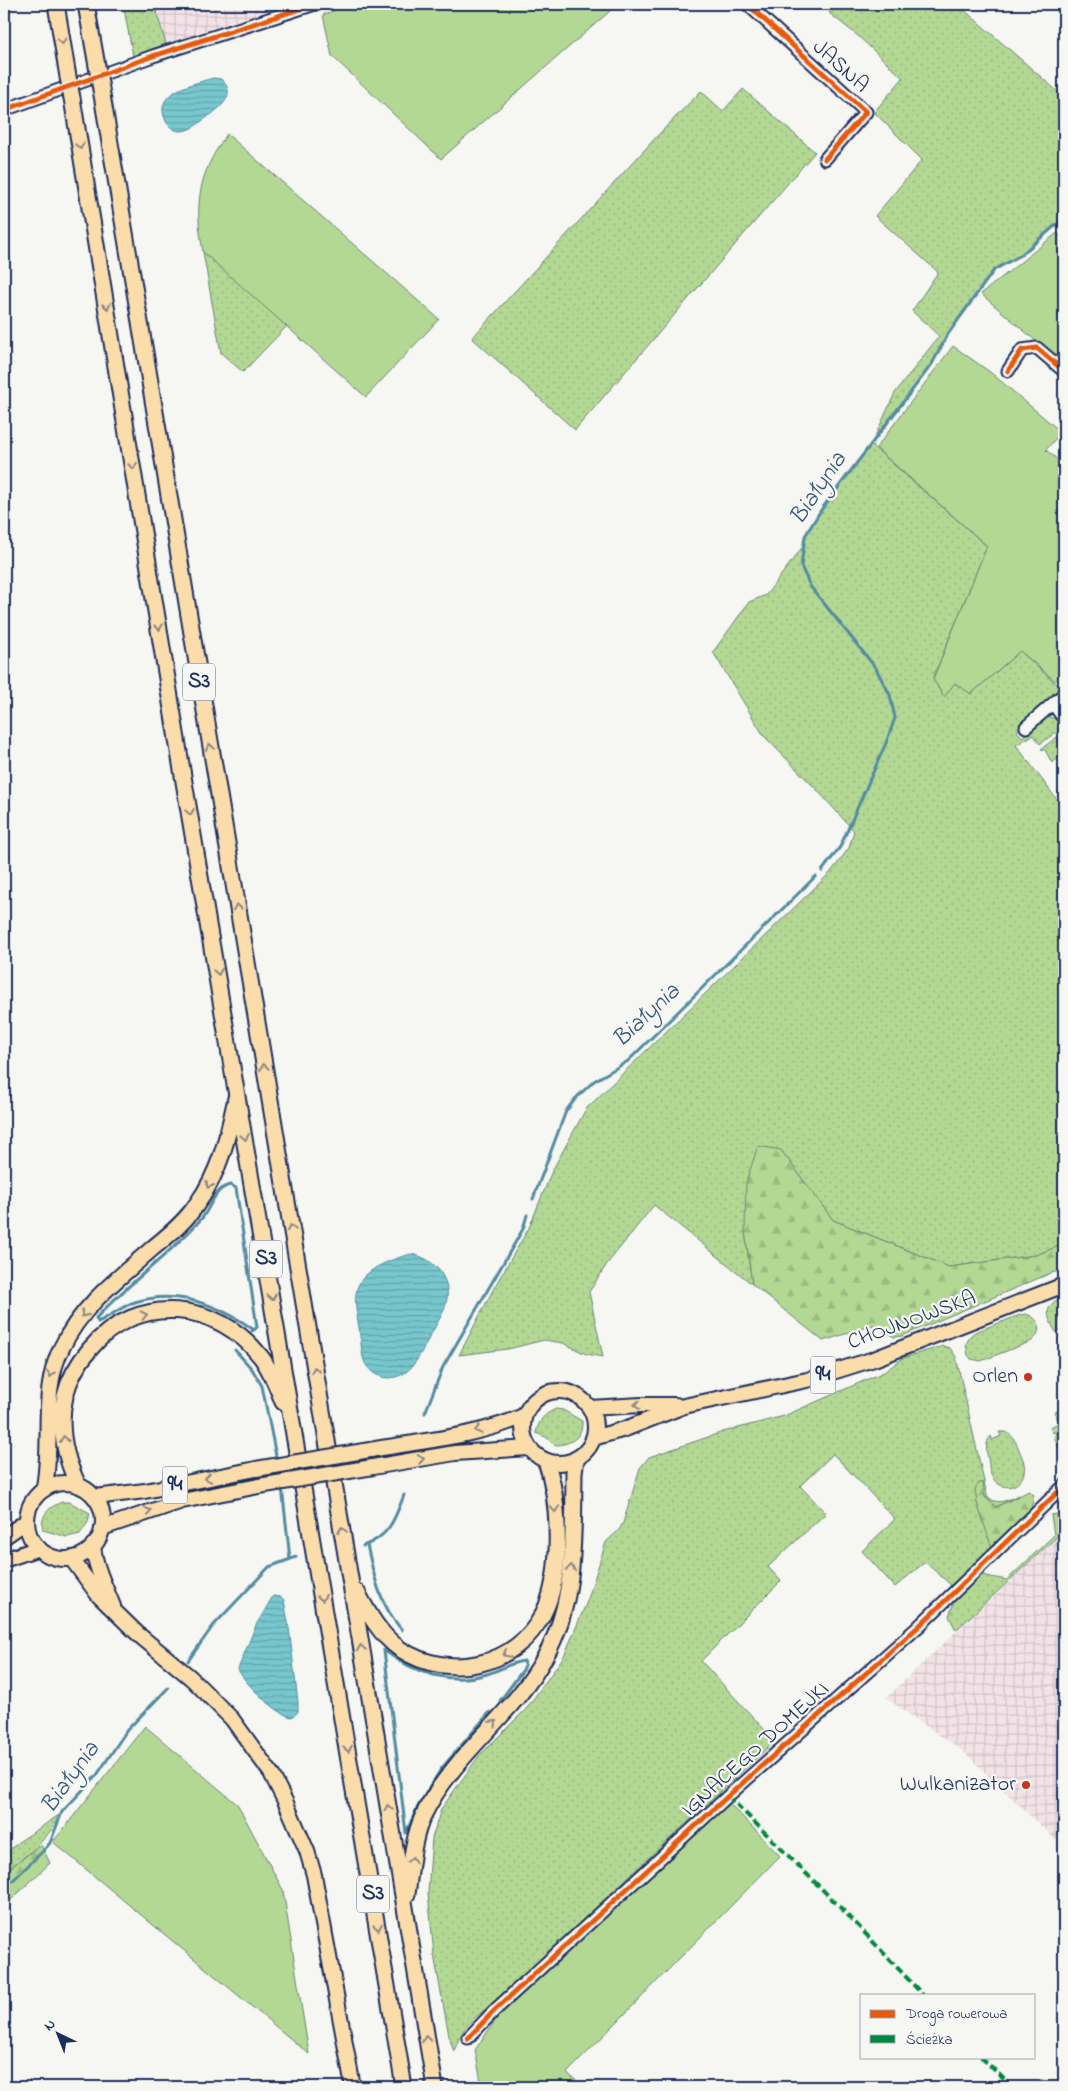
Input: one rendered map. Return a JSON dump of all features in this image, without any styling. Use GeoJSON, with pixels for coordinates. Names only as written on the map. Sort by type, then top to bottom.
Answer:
{"type":"FeatureCollection","features":[{"type":"Feature","properties":{"kind":"highway","name":"S3"},"geometry":{"type":"LineString","coordinates":[[56,4],[181,764],[404,2087]]}},
{"type":"Feature","properties":{"kind":"highway","name":"S3"},"geometry":{"type":"LineString","coordinates":[[86,4],[435,2087]]}},
{"type":"Feature","properties":{"kind":"highway"},"geometry":{"type":"LineString","coordinates":[[44,1489],[48,1467],[48,1397],[52,1367],[62,1345],[83,1314],[104,1291],[172,1233],[196,1206],[218,1168],[230,1126],[237,1089]]}},
{"type":"Feature","properties":{"kind":"highway"},"geometry":{"type":"LineString","coordinates":[[78,1485],[66,1453],[63,1432],[65,1395],[74,1372],[98,1339],[133,1317],[166,1311],[196,1313],[236,1331],[263,1359],[274,1380],[294,1429]]}},
{"type":"Feature","properties":{"kind":"highway"},"geometry":{"type":"LineString","coordinates":[[405,1908],[417,1836],[423,1818],[436,1792],[532,1678],[555,1636],[563,1616],[572,1565],[574,1472],[576,1459]]}},
{"type":"Feature","properties":{"kind":"highway"},"geometry":{"type":"LineString","coordinates":[[350,1578],[368,1615],[400,1649],[416,1658],[434,1664],[453,1667],[473,1666],[492,1661],[509,1653],[523,1642],[543,1616],[554,1583],[556,1531],[554,1496],[546,1461]]}},
{"type":"Feature","properties":{"kind":"main road","name":"CHOJNOWSKA"},"geometry":{"type":"LineString","coordinates":[[593,1438],[684,1406],[807,1380],[874,1359],[1064,1285]]}},
{"type":"Feature","properties":{"kind":"main road"},"geometry":{"type":"LineString","coordinates":[[556,1391],[577,1396],[590,1408],[594,1420],[593,1438],[588,1449],[576,1459],[561,1464],[546,1461],[539,1458],[529,1448],[523,1432],[525,1415],[536,1399],[549,1392],[556,1391]]}},
{"type":"Feature","properties":{"kind":"main road","name":"CHOJNOWSKA"},"geometry":{"type":"LineString","coordinates":[[590,1408],[641,1405],[684,1406]]}},
{"type":"Feature","properties":{"kind":"main road","name":"94"},"geometry":{"type":"LineString","coordinates":[[94,1497],[144,1491],[256,1469],[467,1432],[510,1421],[525,1415]]}},
{"type":"Feature","properties":{"kind":"main road","name":"94"},"geometry":{"type":"LineString","coordinates":[[102,1528],[182,1501],[259,1486],[455,1453],[529,1448]]}},
{"type":"Feature","properties":{"kind":"main road"},"geometry":{"type":"LineString","coordinates":[[63,1483],[78,1485],[94,1497],[102,1514],[102,1528],[99,1537],[83,1554],[71,1558],[51,1556],[38,1548],[29,1534],[27,1521],[31,1502],[44,1489],[63,1483]]}},
{"type":"Feature","properties":{"kind":"main road"},"geometry":{"type":"LineString","coordinates":[[4,1537],[27,1521]]}},
{"type":"Feature","properties":{"kind":"main road"},"geometry":{"type":"LineString","coordinates":[[93,1545],[94,1559],[114,1610]]}},
{"type":"Feature","properties":{"kind":"main road"},"geometry":{"type":"LineString","coordinates":[[4,1560],[38,1548]]}},
{"type":"Feature","properties":{"kind":"main road"},"geometry":{"type":"LineString","coordinates":[[71,1558],[99,1596],[139,1635],[191,1678],[232,1719],[257,1752],[286,1802],[307,1851],[316,1885],[353,2087]]}},
{"type":"Feature","properties":{"kind":"street"},"geometry":{"type":"LineString","coordinates":[[4,110],[153,56],[315,4]]}},
{"type":"Feature","properties":{"kind":"street","name":"JASNA"},"geometry":{"type":"LineString","coordinates":[[747,4],[866,112],[825,159]]}},
{"type":"Feature","properties":{"kind":"street"},"geometry":{"type":"LineString","coordinates":[[1008,371],[1022,350],[1037,348],[1064,371]]}},
{"type":"Feature","properties":{"kind":"street"},"geometry":{"type":"LineString","coordinates":[[1026,727],[1064,694]]}},
{"type":"Feature","properties":{"kind":"street"},"geometry":{"type":"LineString","coordinates":[[1053,704],[1064,719]]}},
{"type":"Feature","properties":{"kind":"street","name":"IGNACEGO DOMEJKI"},"geometry":{"type":"LineString","coordinates":[[468,2038],[495,2010],[728,1796],[918,1628],[1064,1486]]}},
{"type":"Feature","properties":{"kind":"shaded area"},"geometry":{"type":"Polygon","coordinates":[[[154,4],[286,4],[166,44],[154,4]]]}},
{"type":"Feature","properties":{"kind":"shaded area"},"geometry":{"type":"Polygon","coordinates":[[[1064,1530],[1064,1848],[965,1753],[886,1698],[1064,1530]]]}},
{"type":"Feature","properties":{"kind":"green space"},"geometry":{"type":"Polygon","coordinates":[[[123,4],[154,4],[166,44],[133,56],[123,4]]]}},
{"type":"Feature","properties":{"kind":"green space"},"geometry":{"type":"Polygon","coordinates":[[[350,4],[618,4],[441,159],[332,56],[323,15],[350,4]]]}},
{"type":"Feature","properties":{"kind":"green space"},"geometry":{"type":"Polygon","coordinates":[[[839,4],[892,8],[961,4],[965,7],[963,9],[1064,97],[1064,218],[1021,255],[994,270],[948,334],[932,364],[871,445],[895,393],[939,336],[912,311],[938,272],[875,216],[922,160],[874,112],[903,78],[857,35],[829,13],[839,4]]]}},
{"type":"Feature","properties":{"kind":"green space"},"geometry":{"type":"Polygon","coordinates":[[[743,89],[815,152],[575,430],[472,338],[660,133],[701,91],[723,111],[743,89]]]}},
{"type":"Feature","properties":{"kind":"green space"},"geometry":{"type":"Polygon","coordinates":[[[227,134],[439,319],[366,397],[203,252],[199,219],[201,190],[204,176],[210,163],[227,134]]]}},
{"type":"Feature","properties":{"kind":"green space"},"geometry":{"type":"Polygon","coordinates":[[[1057,233],[1064,239],[1064,365],[981,294],[1057,233]]]}},
{"type":"Feature","properties":{"kind":"green space"},"geometry":{"type":"Polygon","coordinates":[[[203,252],[288,325],[243,372],[221,353],[203,252]]]}},
{"type":"Feature","properties":{"kind":"green space"},"geometry":{"type":"Polygon","coordinates":[[[953,346],[990,372],[1061,432],[1046,450],[1064,465],[1064,674],[1055,681],[1020,651],[971,694],[955,683],[944,697],[933,679],[987,546],[876,448],[953,346]]]}},
{"type":"Feature","properties":{"kind":"green space"},"geometry":{"type":"Polygon","coordinates":[[[871,445],[987,546],[933,678],[943,696],[955,683],[971,694],[1020,651],[1059,686],[1052,700],[1017,731],[1022,737],[1044,718],[1050,717],[1059,721],[1058,731],[1040,744],[1033,735],[1016,745],[1064,809],[1064,840],[1061,842],[1064,846],[1064,1244],[1036,1255],[949,1267],[833,1220],[781,1150],[745,1231],[752,1284],[654,1205],[607,1264],[589,1292],[603,1357],[586,1354],[563,1343],[544,1340],[508,1349],[459,1355],[495,1286],[529,1228],[552,1171],[586,1109],[831,872],[849,848],[854,831],[764,736],[713,652],[749,602],[766,595],[804,545],[805,536],[821,510],[871,445]]]}},
{"type":"Feature","properties":{"kind":"green space"},"geometry":{"type":"Polygon","coordinates":[[[1057,737],[1064,747],[1064,754],[1052,763],[1045,750],[1041,749],[1057,737]]]}},
{"type":"Feature","properties":{"kind":"green space"},"geometry":{"type":"Polygon","coordinates":[[[758,1146],[781,1150],[833,1220],[949,1267],[1036,1255],[1064,1244],[1064,1270],[1051,1273],[902,1336],[894,1337],[874,1325],[823,1341],[752,1284],[745,1231],[746,1182],[758,1146]]]}},
{"type":"Feature","properties":{"kind":"green space"},"geometry":{"type":"Polygon","coordinates":[[[1064,1296],[1064,1311],[1059,1319],[1063,1329],[1056,1332],[1048,1316],[1048,1311],[1057,1299],[1064,1296]]]}},
{"type":"Feature","properties":{"kind":"green space"},"geometry":{"type":"Polygon","coordinates":[[[1026,1314],[1037,1322],[1039,1329],[1032,1341],[981,1361],[971,1359],[968,1355],[966,1344],[971,1335],[1026,1314]]]}},
{"type":"Feature","properties":{"kind":"green space"},"geometry":{"type":"Polygon","coordinates":[[[943,1346],[950,1348],[956,1357],[987,1495],[990,1499],[998,1502],[1019,1495],[996,1507],[976,1487],[977,1503],[994,1546],[953,1587],[925,1562],[895,1587],[862,1551],[895,1519],[833,1454],[800,1486],[826,1513],[768,1567],[781,1581],[701,1661],[775,1741],[486,2009],[474,2018],[462,2032],[454,2052],[449,2036],[434,1955],[428,1893],[432,1838],[441,1809],[479,1756],[526,1709],[564,1656],[588,1599],[606,1542],[619,1530],[623,1523],[640,1468],[649,1457],[723,1432],[784,1416],[884,1372],[903,1358],[943,1346]]]}},
{"type":"Feature","properties":{"kind":"green space"},"geometry":{"type":"Polygon","coordinates":[[[556,1409],[563,1410],[582,1421],[582,1427],[578,1436],[565,1444],[555,1445],[546,1437],[536,1433],[543,1418],[556,1409]]]}},
{"type":"Feature","properties":{"kind":"green space"},"geometry":{"type":"Polygon","coordinates":[[[1064,1409],[1064,1464],[1062,1466],[1059,1463],[1061,1453],[1054,1436],[1056,1435],[1050,1427],[1059,1423],[1055,1412],[1064,1409]]]}},
{"type":"Feature","properties":{"kind":"green space"},"geometry":{"type":"Polygon","coordinates":[[[999,1432],[1006,1432],[1014,1439],[1024,1466],[1024,1474],[1021,1480],[1010,1486],[997,1483],[992,1477],[990,1470],[987,1444],[991,1436],[992,1440],[1001,1436],[999,1432]]]}},
{"type":"Feature","properties":{"kind":"green space"},"geometry":{"type":"Polygon","coordinates":[[[979,1483],[983,1483],[985,1497],[996,1507],[1029,1491],[1034,1495],[1031,1510],[994,1546],[991,1545],[977,1503],[975,1489],[979,1483]]]}},
{"type":"Feature","properties":{"kind":"green space"},"geometry":{"type":"Polygon","coordinates":[[[62,1502],[69,1502],[90,1513],[88,1522],[80,1534],[67,1537],[43,1530],[42,1525],[46,1512],[62,1502]]]}},
{"type":"Feature","properties":{"kind":"green space"},"geometry":{"type":"Polygon","coordinates":[[[1057,1514],[1064,1523],[1064,1530],[956,1630],[949,1616],[954,1602],[981,1575],[1007,1580],[1054,1535],[1051,1515],[1057,1514]]]}},
{"type":"Feature","properties":{"kind":"green space"},"geometry":{"type":"Polygon","coordinates":[[[145,1726],[238,1805],[283,1890],[309,2054],[53,1842],[145,1726]]]}},
{"type":"Feature","properties":{"kind":"green space"},"geometry":{"type":"Polygon","coordinates":[[[729,1803],[780,1856],[567,2073],[584,2087],[482,2087],[475,2050],[497,2018],[729,1803]]]}},
{"type":"Feature","properties":{"kind":"green space"},"geometry":{"type":"Polygon","coordinates":[[[59,1815],[44,1839],[7,1870],[4,1875],[4,1856],[17,1843],[59,1815]]]}},
{"type":"Feature","properties":{"kind":"green space"},"geometry":{"type":"Polygon","coordinates":[[[41,1845],[50,1863],[11,1900],[4,1904],[4,1875],[7,1870],[41,1845]]]}},
{"type":"Feature","properties":{"kind":"water"},"geometry":{"type":"Polygon","coordinates":[[[213,78],[221,79],[228,91],[228,96],[221,106],[190,129],[179,131],[170,127],[166,121],[163,109],[170,95],[186,86],[213,78]]]}},
{"type":"Feature","properties":{"kind":"water"},"geometry":{"type":"Polygon","coordinates":[[[411,1254],[428,1260],[441,1273],[447,1289],[445,1307],[422,1352],[413,1365],[402,1375],[393,1378],[379,1376],[368,1368],[364,1360],[356,1310],[358,1286],[369,1272],[377,1267],[411,1254]]]}},
{"type":"Feature","properties":{"kind":"water"},"geometry":{"type":"Polygon","coordinates":[[[273,1596],[281,1597],[284,1600],[289,1628],[298,1702],[298,1712],[292,1717],[270,1705],[246,1681],[238,1669],[256,1625],[273,1596]]]}},
{"type":"Feature","properties":{"kind":"waterway","name":"Białynia"},"geometry":{"type":"LineString","coordinates":[[822,871],[840,847],[886,743],[895,718],[890,695],[875,667],[810,586],[801,566],[805,536],[821,510],[932,364],[948,334],[994,270],[1021,255],[1064,218]]}},
{"type":"Feature","properties":{"kind":"waterway","name":"Białynia"},"geometry":{"type":"LineString","coordinates":[[533,1199],[566,1111],[576,1098],[594,1081],[628,1061],[816,876]]}},
{"type":"Feature","properties":{"kind":"waterway"},"geometry":{"type":"LineString","coordinates":[[252,1331],[253,1330],[254,1330],[256,1329],[257,1327],[236,1188],[231,1185],[221,1189],[202,1218],[190,1231],[96,1318],[98,1322],[135,1302],[167,1297],[198,1302],[212,1307],[227,1313],[254,1330]]}},
{"type":"Feature","properties":{"kind":"waterway","name":"Białynia"},"geometry":{"type":"LineString","coordinates":[[425,1413],[443,1367],[523,1229],[527,1215]]}},
{"type":"Feature","properties":{"kind":"waterway"},"geometry":{"type":"LineString","coordinates":[[235,1350],[252,1369],[262,1386],[277,1461]]}},
{"type":"Feature","properties":{"kind":"waterway"},"geometry":{"type":"LineString","coordinates":[[282,1487],[290,1559]]}},
{"type":"Feature","properties":{"kind":"waterway","name":"Białynia"},"geometry":{"type":"LineString","coordinates":[[363,1546],[379,1538],[390,1526],[404,1495]]}},
{"type":"Feature","properties":{"kind":"waterway"},"geometry":{"type":"LineString","coordinates":[[367,1545],[375,1579],[383,1601],[402,1630]]}},
{"type":"Feature","properties":{"kind":"waterway","name":"Białynia"},"geometry":{"type":"LineString","coordinates":[[188,1661],[213,1626],[269,1567],[296,1557]]}},
{"type":"Feature","properties":{"kind":"waterway"},"geometry":{"type":"LineString","coordinates":[[384,1650],[406,1833],[417,1808],[441,1769],[490,1712]]}},
{"type":"Feature","properties":{"kind":"waterway"},"geometry":{"type":"LineString","coordinates":[[384,1650],[420,1671],[446,1677],[473,1677],[492,1673],[514,1663],[524,1661],[523,1670],[500,1701]]}},
{"type":"Feature","properties":{"kind":"waterway","name":"Białynia"},"geometry":{"type":"LineString","coordinates":[[4,1889],[50,1843],[62,1812],[97,1775],[127,1730],[168,1688]]}},
{"type":"Feature","properties":{"kind":"marked path"},"geometry":{"type":"LineString","coordinates":[[728,1796],[847,1914],[922,1994]]}},
{"type":"Feature","properties":{"kind":"marked path"},"geometry":{"type":"LineString","coordinates":[[982,2058],[1012,2087]]}},
{"type":"Feature","properties":{"kind":"cycle path"},"geometry":{"type":"LineString","coordinates":[[4,110],[153,56],[315,4]]}},
{"type":"Feature","properties":{"kind":"cycle path"},"geometry":{"type":"LineString","coordinates":[[747,4],[866,112],[825,159]]}},
{"type":"Feature","properties":{"kind":"cycle path"},"geometry":{"type":"LineString","coordinates":[[1008,371],[1022,350],[1037,348],[1064,371]]}},
{"type":"Feature","properties":{"kind":"cycle path"},"geometry":{"type":"LineString","coordinates":[[468,2038],[495,2010],[728,1796],[918,1627],[1064,1486]]}},
{"type":"Feature","properties":{"kind":"place","name":"Orlen"},"geometry":{"type":"Point","coordinates":[1028,1377]}},
{"type":"Feature","properties":{"kind":"place","name":"Wulkanizator"},"geometry":{"type":"Point","coordinates":[1026,1785]}}]}
